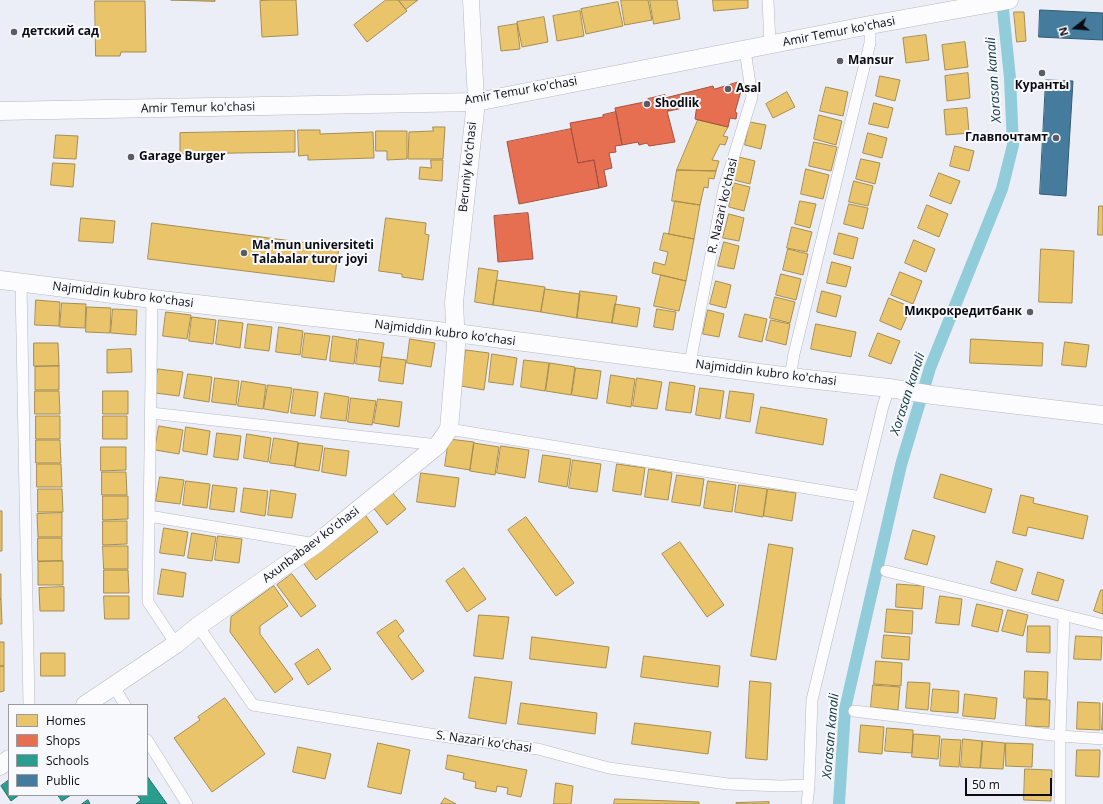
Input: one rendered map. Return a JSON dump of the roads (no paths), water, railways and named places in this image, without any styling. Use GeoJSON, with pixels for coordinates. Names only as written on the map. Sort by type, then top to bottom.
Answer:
{"type":"FeatureCollection","features":[{"type":"Feature","properties":{"kind":"main road","name":"Amir Temur ko'chasi"},"geometry":{"type":"LineString","coordinates":[[0,111],[476,102],[986,2],[1009,0]]}},
{"type":"Feature","properties":{"kind":"main road","name":"Beruniy ko'chasi"},"geometry":{"type":"LineString","coordinates":[[456,333],[454,302],[476,102]]}},
{"type":"Feature","properties":{"kind":"main road","name":"Najmiddin kubro ko'chasi"},"geometry":{"type":"LineString","coordinates":[[0,280],[152,299],[456,333],[790,377],[1103,415]]}},
{"type":"Feature","properties":{"kind":"main road","name":"Axunbabaev ko'chasi"},"geometry":{"type":"LineString","coordinates":[[85,704],[176,644],[198,626],[316,544],[438,445],[449,429],[456,333]]}},
{"type":"Feature","properties":{"kind":"main road"},"geometry":{"type":"LineString","coordinates":[[0,766],[8,760]]}},
{"type":"Feature","properties":{"kind":"street","name":"Beruniy ko'chasi"},"geometry":{"type":"LineString","coordinates":[[472,0],[476,102]]}},
{"type":"Feature","properties":{"kind":"street"},"geometry":{"type":"LineString","coordinates":[[768,0],[770,45]]}},
{"type":"Feature","properties":{"kind":"street"},"geometry":{"type":"LineString","coordinates":[[790,377],[870,43],[870,25]]}},
{"type":"Feature","properties":{"kind":"street","name":"R. Nazari ko'chasi"},"geometry":{"type":"LineString","coordinates":[[690,363],[724,188],[752,97],[745,50]]}},
{"type":"Feature","properties":{"kind":"street"},"geometry":{"type":"LineString","coordinates":[[21,283],[29,704]]}},
{"type":"Feature","properties":{"kind":"street"},"geometry":{"type":"LineString","coordinates":[[152,299],[148,602],[176,644]]}},
{"type":"Feature","properties":{"kind":"street"},"geometry":{"type":"LineString","coordinates":[[808,804],[812,700],[883,406],[889,388]]}},
{"type":"Feature","properties":{"kind":"street"},"geometry":{"type":"LineString","coordinates":[[151,413],[438,445]]}},
{"type":"Feature","properties":{"kind":"street"},"geometry":{"type":"LineString","coordinates":[[449,429],[861,497]]}},
{"type":"Feature","properties":{"kind":"street"},"geometry":{"type":"LineString","coordinates":[[149,516],[316,544]]}},
{"type":"Feature","properties":{"kind":"street"},"geometry":{"type":"LineString","coordinates":[[886,571],[1103,625]]}},
{"type":"Feature","properties":{"kind":"street"},"geometry":{"type":"LineString","coordinates":[[1060,804],[1060,736],[1064,615]]}},
{"type":"Feature","properties":{"kind":"street","name":"S. Nazari ko'chasi"},"geometry":{"type":"LineString","coordinates":[[198,626],[253,704],[448,737],[538,749],[609,768],[728,784],[781,786],[809,785]]}},
{"type":"Feature","properties":{"kind":"street"},"geometry":{"type":"LineString","coordinates":[[113,685],[124,704]]}},
{"type":"Feature","properties":{"kind":"street"},"geometry":{"type":"LineString","coordinates":[[854,711],[1060,736],[1103,739]]}},
{"type":"Feature","properties":{"kind":"street"},"geometry":{"type":"LineString","coordinates":[[148,742],[187,804]]}},
{"type":"Feature","properties":{"kind":"waterway","name":"Xorasan kanali"},"geometry":{"type":"LineString","coordinates":[[839,804],[845,709],[901,465],[930,368],[1002,189],[1013,145],[1010,78],[1002,0]]}},
{"type":"Feature","properties":{"kind":"place","name":"детский сад"},"geometry":{"type":"Point","coordinates":[14,32]}},
{"type":"Feature","properties":{"kind":"place","name":"Mansur"},"geometry":{"type":"Point","coordinates":[840,61]}},
{"type":"Feature","properties":{"kind":"place","name":"Куранты"},"geometry":{"type":"Point","coordinates":[1042,73]}},
{"type":"Feature","properties":{"kind":"place","name":"Asal"},"geometry":{"type":"Point","coordinates":[728,89]}},
{"type":"Feature","properties":{"kind":"place","name":"Shodlik"},"geometry":{"type":"Point","coordinates":[647,104]}},
{"type":"Feature","properties":{"kind":"place","name":"Главпочтамт"},"geometry":{"type":"Point","coordinates":[1056,138]}},
{"type":"Feature","properties":{"kind":"place","name":"Garage Burger"},"geometry":{"type":"Point","coordinates":[131,157]}},
{"type":"Feature","properties":{"kind":"place","name":"Ma'mun universiteti Talabalar turor joyi"},"geometry":{"type":"Point","coordinates":[244,253]}},
{"type":"Feature","properties":{"kind":"place","name":"Микрокредитбанк"},"geometry":{"type":"Point","coordinates":[1030,312]}}]}
